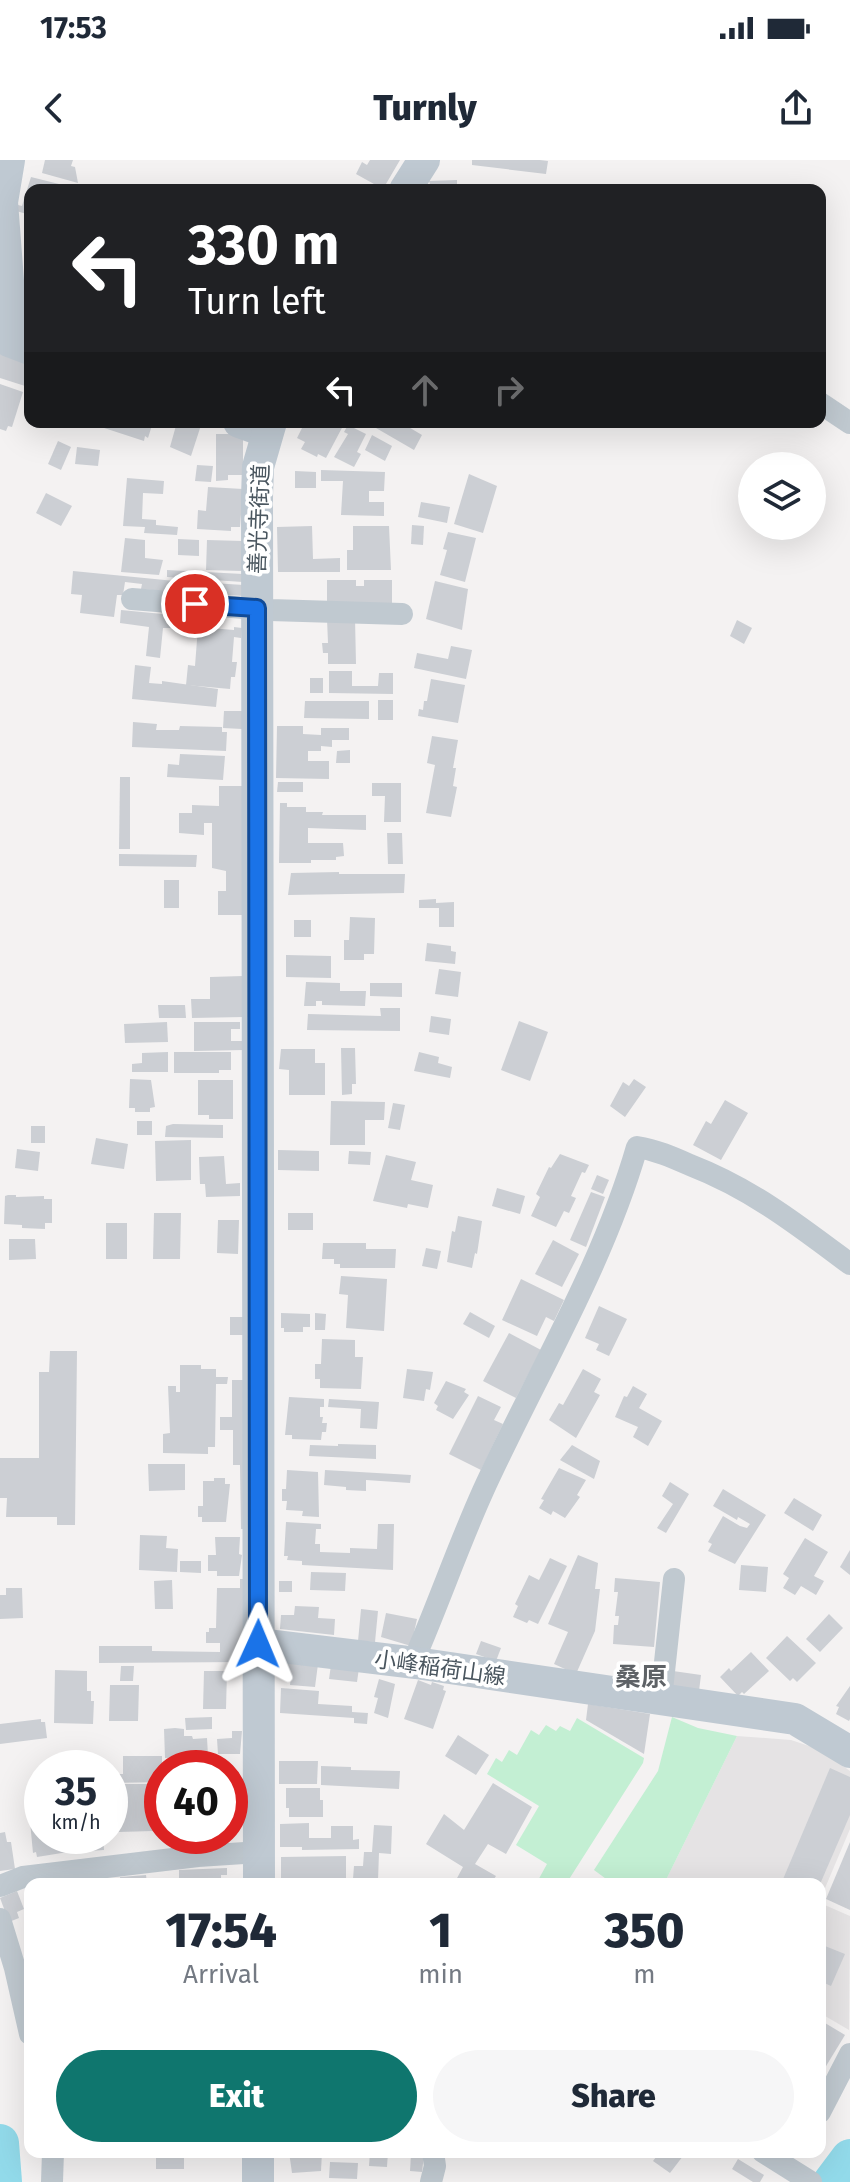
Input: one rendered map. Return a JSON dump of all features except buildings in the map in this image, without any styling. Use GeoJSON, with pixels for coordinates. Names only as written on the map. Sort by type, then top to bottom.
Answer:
{"type":"FeatureCollection","features":[{"type":"Feature","properties":{"kind":"street"},"geometry":{"type":"LineString","coordinates":[[9,160],[2,202],[13,344]]}},
{"type":"Feature","properties":{"kind":"street"},"geometry":{"type":"LineString","coordinates":[[409,184],[424,160]]}},
{"type":"Feature","properties":{"kind":"street"},"geometry":{"type":"LineString","coordinates":[[826,407],[850,423]]}},
{"type":"Feature","properties":{"kind":"street","name":"善光寺街道"},"geometry":{"type":"LineString","coordinates":[[258,1644],[259,428]]}},
{"type":"Feature","properties":{"kind":"street"},"geometry":{"type":"LineString","coordinates":[[132,599],[402,614]]}},
{"type":"Feature","properties":{"kind":"street"},"geometry":{"type":"LineString","coordinates":[[416,1663],[419,1648],[483,1491],[570,1313],[624,1191],[637,1147],[653,1150],[727,1179],[753,1193],[850,1264]]}},
{"type":"Feature","properties":{"kind":"street"},"geometry":{"type":"LineString","coordinates":[[661,1699],[674,1579]]}},
{"type":"Feature","properties":{"kind":"street"},"geometry":{"type":"LineString","coordinates":[[258,1644],[259,1878]]}},
{"type":"Feature","properties":{"kind":"street","name":"小峰稲荷山線"},"geometry":{"type":"LineString","coordinates":[[258,1644],[416,1663],[795,1719],[850,1752]]}},
{"type":"Feature","properties":{"kind":"street"},"geometry":{"type":"LineString","coordinates":[[0,1886],[23,1877],[198,1856],[259,1852]]}},
{"type":"Feature","properties":{"kind":"street"},"geometry":{"type":"LineString","coordinates":[[0,1919],[24,2011]]}},
{"type":"Feature","properties":{"kind":"street"},"geometry":{"type":"LineString","coordinates":[[826,2100],[850,2054]]}},
{"type":"Feature","properties":{"kind":"street"},"geometry":{"type":"LineString","coordinates":[[52,2182],[53,2158]]}},
{"type":"Feature","properties":{"kind":"street"},"geometry":{"type":"LineString","coordinates":[[258,2158],[258,2182]]}},
{"type":"Feature","properties":{"kind":"street"},"geometry":{"type":"LineString","coordinates":[[431,2182],[434,2158]]}},
{"type":"Feature","properties":{"kind":"street"},"geometry":{"type":"LineString","coordinates":[[774,2158],[799,2172]]}},
{"type":"Feature","properties":{"kind":"shaded area"},"geometry":{"type":"Polygon","coordinates":[[[737,1736],[791,1740],[821,1750],[850,1771],[850,1829],[826,1886],[826,1878],[667,1878],[737,1736]]]}},
{"type":"Feature","properties":{"kind":"shaded area"},"geometry":{"type":"Polygon","coordinates":[[[826,1906],[850,1916],[849,2030],[826,2017],[826,1906]]]}},
{"type":"Feature","properties":{"kind":"green space"},"geometry":{"type":"Polygon","coordinates":[[[672,1717],[698,1728],[737,1736],[667,1878],[605,1878],[594,1870],[658,1771],[672,1717]]]}},
{"type":"Feature","properties":{"kind":"green space"},"geometry":{"type":"Polygon","coordinates":[[[577,1718],[644,1758],[643,1763],[570,1878],[539,1878],[547,1864],[516,1845],[539,1806],[487,1774],[496,1758],[502,1762],[509,1750],[517,1755],[531,1730],[539,1735],[546,1725],[556,1731],[560,1726],[570,1731],[577,1718]]]}},
{"type":"Feature","properties":{"kind":"waterway"},"geometry":{"type":"LineString","coordinates":[[0,2143],[3,2182]]}},
{"type":"Feature","properties":{"kind":"waterway"},"geometry":{"type":"LineString","coordinates":[[832,2182],[850,2158]]}},
{"type":"Feature","properties":{"kind":"district","name":"桑原"},"geometry":{"type":"Point","coordinates":[641,1677]}},
{"type":"Feature","properties":{"kind":"route"},"geometry":{"type":"LineString","coordinates":[[195,604],[257,608],[258,1644]]}}]}
